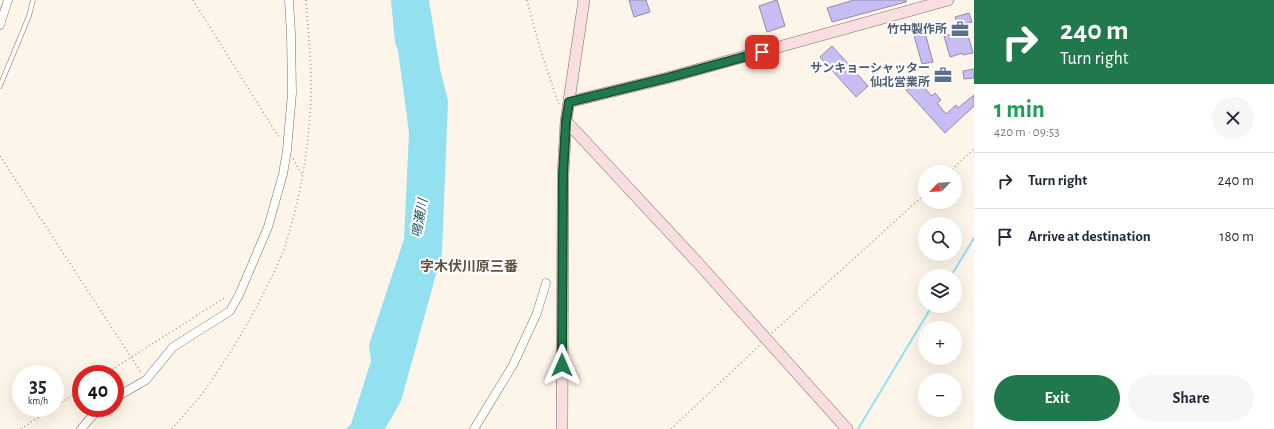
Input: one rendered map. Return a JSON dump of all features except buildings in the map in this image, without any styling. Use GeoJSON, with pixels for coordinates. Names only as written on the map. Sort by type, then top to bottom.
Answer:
{"type":"FeatureCollection","features":[{"type":"Feature","properties":{"kind":"street"},"geometry":{"type":"LineString","coordinates":[[0,25],[8,0]]}},
{"type":"Feature","properties":{"kind":"street"},"geometry":{"type":"LineString","coordinates":[[124,393],[146,380],[173,347],[230,311],[239,295],[268,227],[283,174],[287,150],[292,93],[289,0]]}},
{"type":"Feature","properties":{"kind":"street"},"geometry":{"type":"LineString","coordinates":[[562,429],[563,175],[566,121],[564,105],[584,0]]}},
{"type":"Feature","properties":{"kind":"street"},"geometry":{"type":"LineString","coordinates":[[564,105],[948,0]]}},
{"type":"Feature","properties":{"kind":"street"},"geometry":{"type":"LineString","coordinates":[[566,121],[699,264],[847,429]]}},
{"type":"Feature","properties":{"kind":"street"},"geometry":{"type":"LineString","coordinates":[[474,429],[513,365],[537,313],[546,283]]}},
{"type":"Feature","properties":{"kind":"street"},"geometry":{"type":"LineString","coordinates":[[80,429],[91,417]]}},
{"type":"Feature","properties":{"kind":"lane"},"geometry":{"type":"LineString","coordinates":[[0,86],[29,16],[33,0]]}},
{"type":"Feature","properties":{"kind":"path"},"geometry":{"type":"LineString","coordinates":[[193,0],[303,176]]}},
{"type":"Feature","properties":{"kind":"path"},"geometry":{"type":"LineString","coordinates":[[172,429],[206,388],[241,334],[258,305],[281,257],[288,237],[303,176],[308,137],[311,72],[306,0]]}},
{"type":"Feature","properties":{"kind":"path"},"geometry":{"type":"LineString","coordinates":[[527,0],[540,48],[564,105]]}},
{"type":"Feature","properties":{"kind":"path"},"geometry":{"type":"LineString","coordinates":[[957,165],[974,149]]}},
{"type":"Feature","properties":{"kind":"path"},"geometry":{"type":"LineString","coordinates":[[0,156],[146,380]]}},
{"type":"Feature","properties":{"kind":"path"},"geometry":{"type":"LineString","coordinates":[[672,429],[766,339],[918,200]]}},
{"type":"Feature","properties":{"kind":"path"},"geometry":{"type":"LineString","coordinates":[[118,365],[226,297]]}},
{"type":"Feature","properties":{"kind":"path"},"geometry":{"type":"LineString","coordinates":[[21,429],[39,417]]}},
{"type":"Feature","properties":{"kind":"water","name":"鳴瀬川"},"geometry":{"type":"Polygon","coordinates":[[[391,0],[429,0],[440,69],[448,101],[442,253],[401,401],[385,429],[346,429],[351,424],[371,361],[369,345],[404,239],[409,133],[398,50],[395,43],[391,0]]]}},
{"type":"Feature","properties":{"kind":"waterway"},"geometry":{"type":"LineString","coordinates":[[955,269],[974,238]]}},
{"type":"Feature","properties":{"kind":"waterway"},"geometry":{"type":"LineString","coordinates":[[858,429],[928,313]]}},
{"type":"Feature","properties":{"kind":"place","name":"竹中製作所"},"geometry":{"type":"Point","coordinates":[960,29]}},
{"type":"Feature","properties":{"kind":"place","name":"サンキョーシャッター 仙北営業所"},"geometry":{"type":"Point","coordinates":[943,75]}},
{"type":"Feature","properties":{"kind":"district","name":"字木伏川原三番"},"geometry":{"type":"Point","coordinates":[469,266]}},
{"type":"Feature","properties":{"kind":"route"},"geometry":{"type":"LineString","coordinates":[[562,365],[563,175],[566,121],[569,102],[667,78],[762,52]]}}]}
